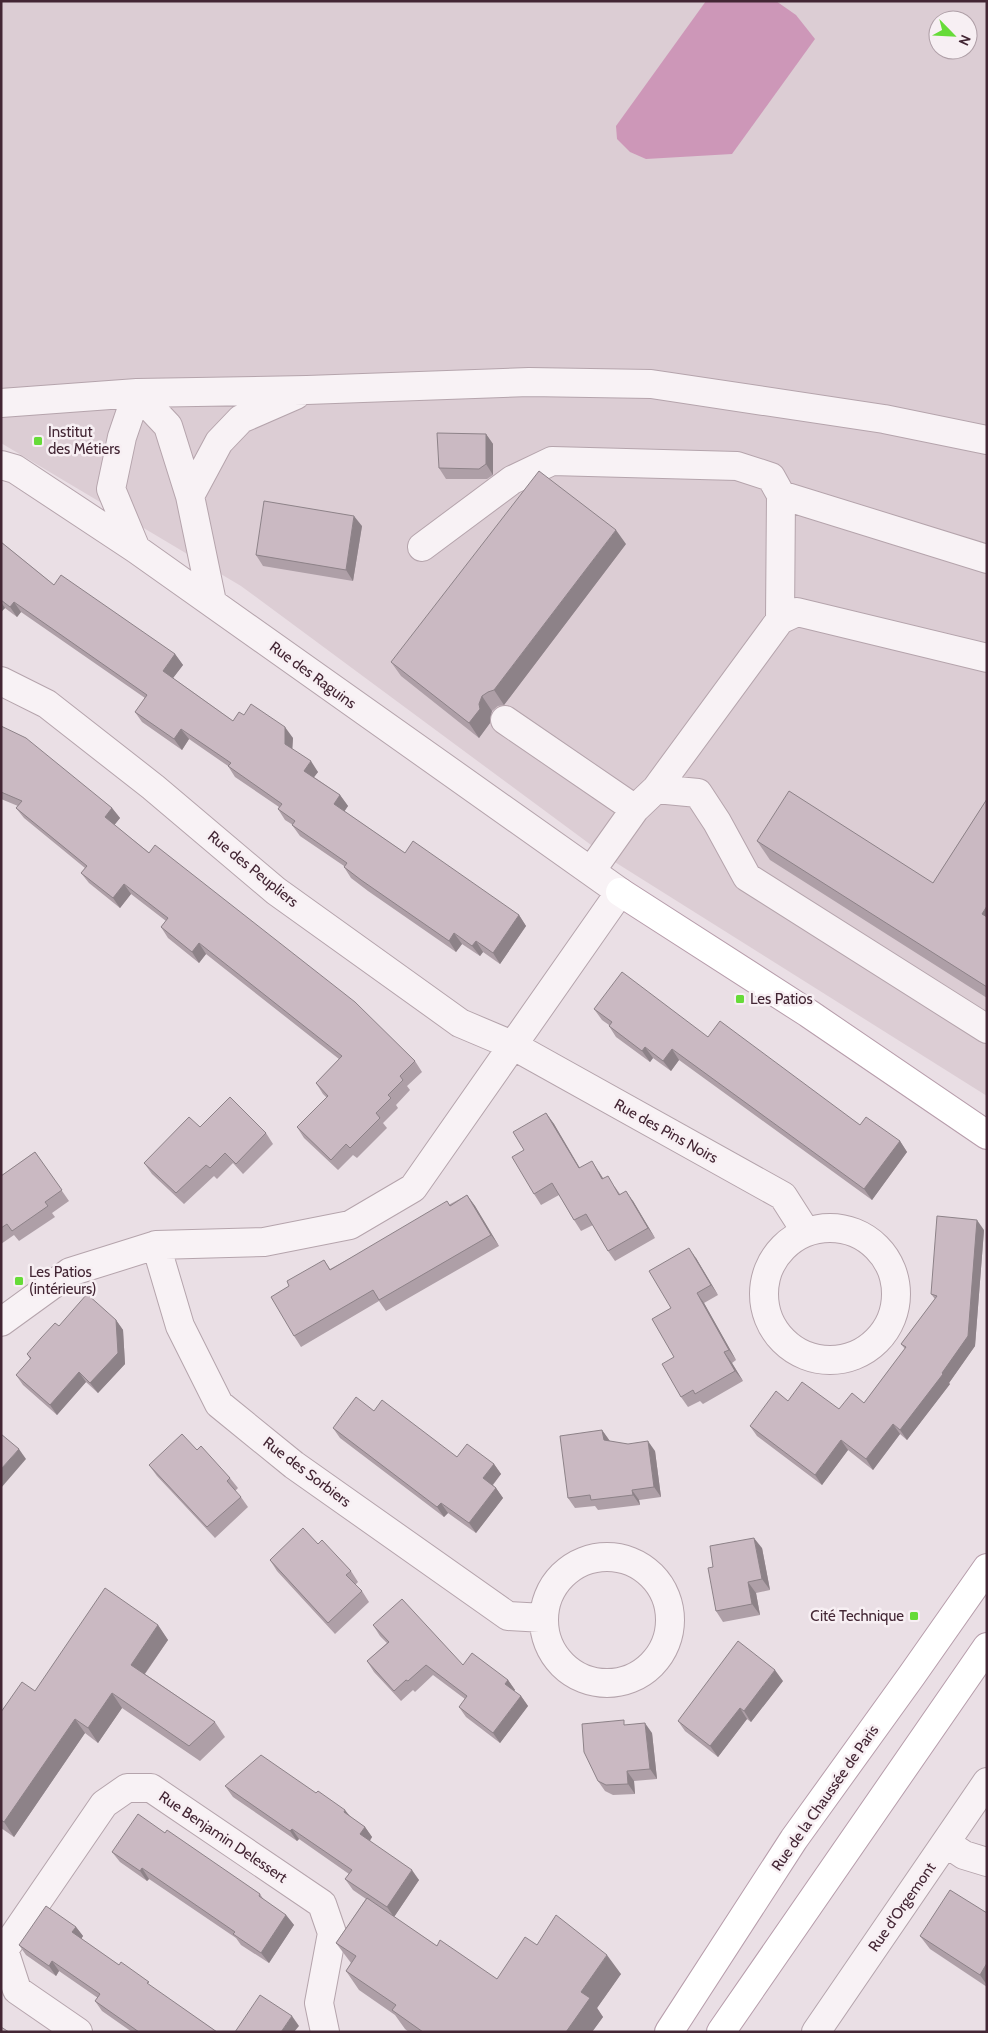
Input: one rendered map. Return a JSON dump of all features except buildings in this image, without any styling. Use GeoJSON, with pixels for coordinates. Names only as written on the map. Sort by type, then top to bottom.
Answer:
{"type":"FeatureCollection","features":[{"type":"Feature","properties":{"kind":"main road"},"geometry":{"type":"LineString","coordinates":[[620,892],[808,1013],[987,1135]]}},
{"type":"Feature","properties":{"kind":"main road","name":"Rue de la Chaussée de Paris"},"geometry":{"type":"LineString","coordinates":[[669,2032],[794,1839],[987,1568]]}},
{"type":"Feature","properties":{"kind":"main road"},"geometry":{"type":"LineString","coordinates":[[722,2032],[987,1646]]}},
{"type":"Feature","properties":{"kind":"street"},"geometry":{"type":"LineString","coordinates":[[1,403],[137,393],[307,390],[528,382],[651,384],[884,419],[987,440]]}},
{"type":"Feature","properties":{"kind":"street"},"geometry":{"type":"LineString","coordinates":[[190,496],[219,442],[241,419],[307,390]]}},
{"type":"Feature","properties":{"kind":"street"},"geometry":{"type":"LineString","coordinates":[[137,393],[168,426],[190,496],[212,602]]}},
{"type":"Feature","properties":{"kind":"street"},"geometry":{"type":"LineString","coordinates":[[136,549],[110,489],[122,437],[137,393]]}},
{"type":"Feature","properties":{"kind":"street"},"geometry":{"type":"LineString","coordinates":[[422,547],[512,480],[552,461],[737,466],[771,476],[781,495],[780,620]]}},
{"type":"Feature","properties":{"kind":"street","name":"Rue des Raguins"},"geometry":{"type":"LineString","coordinates":[[1,465],[15,470],[136,549],[620,892]]}},
{"type":"Feature","properties":{"kind":"street"},"geometry":{"type":"LineString","coordinates":[[781,495],[987,559]]}},
{"type":"Feature","properties":{"kind":"street"},"geometry":{"type":"LineString","coordinates":[[591,872],[635,809],[656,789],[780,620],[797,612],[987,658]]}},
{"type":"Feature","properties":{"kind":"street","name":"Rue des Peupliers"},"geometry":{"type":"LineString","coordinates":[[1,681],[47,704],[153,787],[276,891],[460,1023],[512,1045]]}},
{"type":"Feature","properties":{"kind":"street"},"geometry":{"type":"LineString","coordinates":[[506,720],[635,809]]}},
{"type":"Feature","properties":{"kind":"street"},"geometry":{"type":"LineString","coordinates":[[656,789],[698,793],[717,822],[747,877],[987,1029]]}},
{"type":"Feature","properties":{"kind":"street"},"geometry":{"type":"LineString","coordinates":[[1,1322],[70,1272],[156,1245],[264,1242],[350,1225],[413,1188],[620,892]]}},
{"type":"Feature","properties":{"kind":"street","name":"Rue des Pins Noirs"},"geometry":{"type":"LineString","coordinates":[[512,1045],[783,1196],[806,1232]]}},
{"type":"Feature","properties":{"kind":"street"},"geometry":{"type":"LineString","coordinates":[[824,1227],[843,1228],[860,1234],[875,1245],[886,1259],[894,1275],[896,1293],[894,1311],[887,1328],[875,1342],[860,1353],[842,1359],[822,1360],[804,1355],[786,1344],[774,1330],[766,1312],[764,1292],[767,1273],[776,1255],[789,1241],[806,1232],[824,1227]]}},
{"type":"Feature","properties":{"kind":"street","name":"Rue des Sorbiers"},"geometry":{"type":"LineString","coordinates":[[156,1245],[180,1326],[220,1404],[294,1465],[508,1616],[544,1618]]}},
{"type":"Feature","properties":{"kind":"street"},"geometry":{"type":"LineString","coordinates":[[600,1557],[618,1558],[635,1563],[650,1574],[661,1588],[668,1604],[670,1622],[667,1640],[659,1656],[647,1669],[631,1678],[614,1683],[596,1682],[579,1676],[564,1666],[553,1652],[546,1636],[544,1618],[547,1600],[556,1584],[568,1571],[583,1562],[600,1557]]}},
{"type":"Feature","properties":{"kind":"street","name":"Rue d'Orgemont"},"geometry":{"type":"LineString","coordinates":[[816,2032],[987,1782]]}},
{"type":"Feature","properties":{"kind":"street","name":"Rue Benjamin Delessert"},"geometry":{"type":"LineString","coordinates":[[78,2032],[17,1990],[4,1950],[104,1804],[127,1788],[151,1788],[322,1904],[332,1933],[318,2003],[325,2032]]}},
{"type":"Feature","properties":{"kind":"street"},"geometry":{"type":"LineString","coordinates":[[946,1843],[964,1855],[987,1862]]}},
{"type":"Feature","properties":{"kind":"shaded area"},"geometry":{"type":"Polygon","coordinates":[[[1,1],[987,1],[987,1096],[610,859],[241,586],[1,443],[1,1]]]}},
{"type":"Feature","properties":{"kind":"shaded area"},"geometry":{"type":"Polygon","coordinates":[[[706,1],[776,1],[796,15],[815,39],[732,154],[646,159],[630,152],[617,139],[616,126],[706,1]]]}},
{"type":"Feature","properties":{"kind":"place","name":"Institut des Métiers"},"geometry":{"type":"Point","coordinates":[38,441]}},
{"type":"Feature","properties":{"kind":"place","name":"Les Patios"},"geometry":{"type":"Point","coordinates":[740,999]}},
{"type":"Feature","properties":{"kind":"place","name":"Les Patios (intérieurs)"},"geometry":{"type":"Point","coordinates":[19,1281]}},
{"type":"Feature","properties":{"kind":"place","name":"Cité Technique"},"geometry":{"type":"Point","coordinates":[914,1616]}}]}
